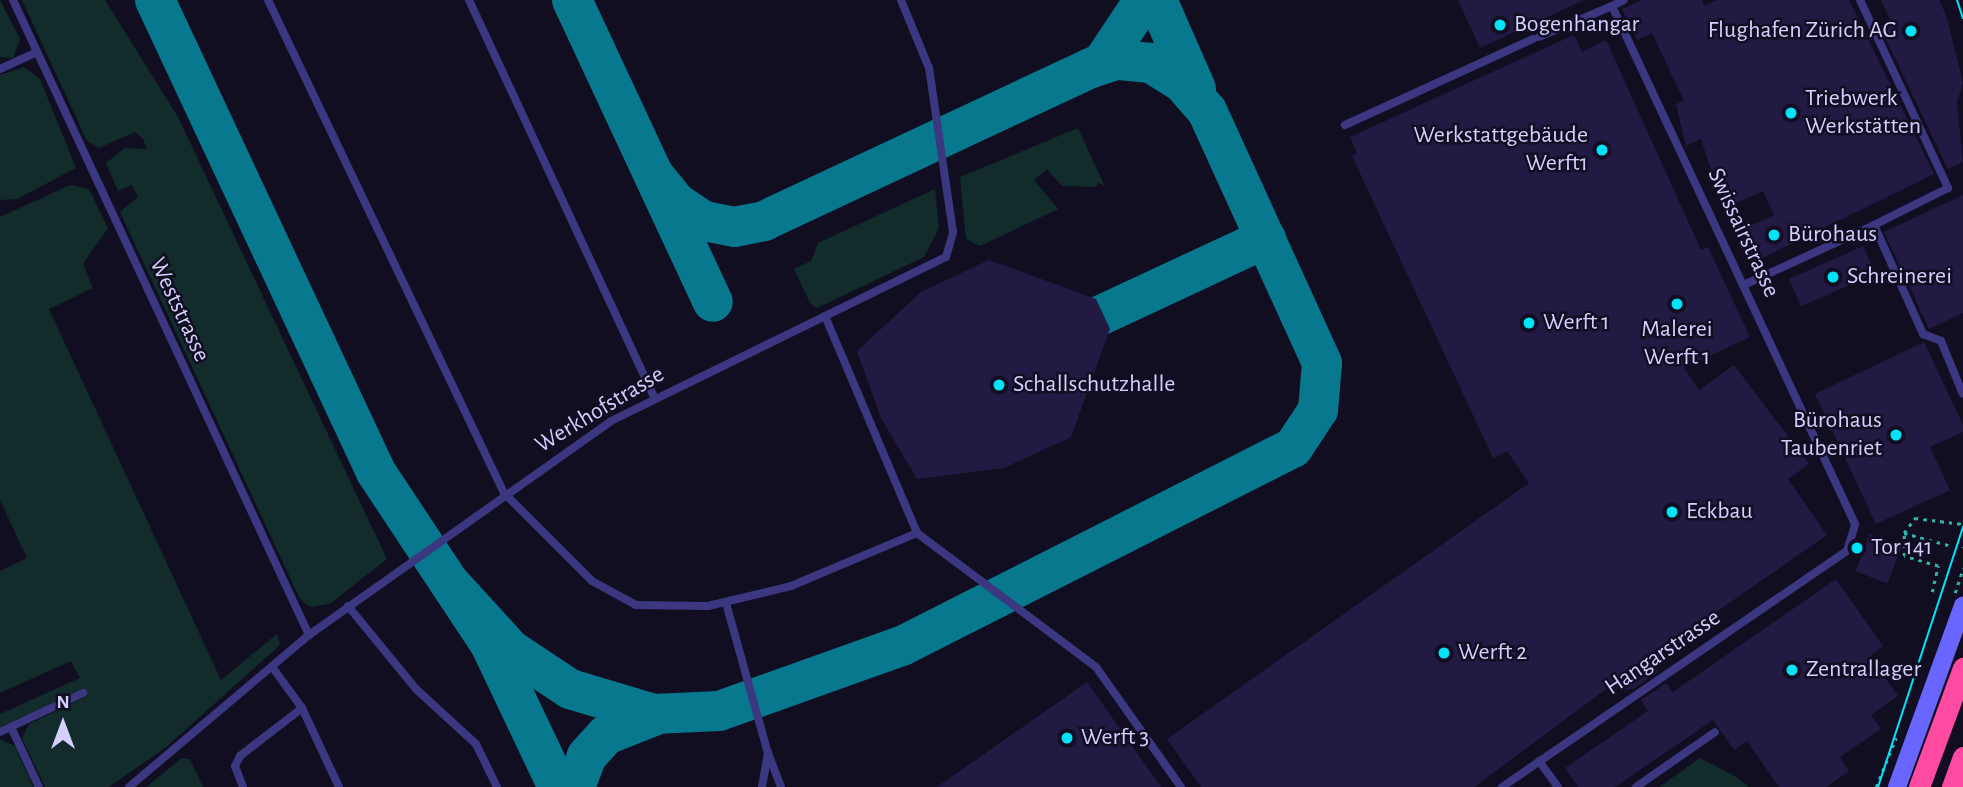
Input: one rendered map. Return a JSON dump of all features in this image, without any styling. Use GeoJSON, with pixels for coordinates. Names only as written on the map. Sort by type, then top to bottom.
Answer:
{"type":"FeatureCollection","features":[{"type":"Feature","properties":{"kind":"highway"},"geometry":{"type":"LineString","coordinates":[[1919,787],[1963,668]]}},
{"type":"Feature","properties":{"kind":"highway"},"geometry":{"type":"LineString","coordinates":[[1952,787],[1963,757]]}},
{"type":"Feature","properties":{"kind":"main road"},"geometry":{"type":"LineString","coordinates":[[1897,787],[1963,606]]}},
{"type":"Feature","properties":{"kind":"lane","name":"Weststrasse"},"geometry":{"type":"LineString","coordinates":[[13,0],[309,635]]}},
{"type":"Feature","properties":{"kind":"lane"},"geometry":{"type":"LineString","coordinates":[[268,0],[504,493],[567,561],[622,599],[670,609],[726,603],[817,576],[917,533]]}},
{"type":"Feature","properties":{"kind":"lane"},"geometry":{"type":"LineString","coordinates":[[468,0],[654,397]]}},
{"type":"Feature","properties":{"kind":"lane","name":"Werkhofstrasse"},"geometry":{"type":"LineString","coordinates":[[129,787],[274,668],[309,635],[504,493],[654,397],[933,267],[953,241],[929,68],[901,0]]}},
{"type":"Feature","properties":{"kind":"lane"},"geometry":{"type":"LineString","coordinates":[[1345,125],[1625,0]]}},
{"type":"Feature","properties":{"kind":"lane"},"geometry":{"type":"LineString","coordinates":[[1746,284],[1948,188],[1860,0]]}},
{"type":"Feature","properties":{"kind":"lane","name":"Swissairstrasse"},"geometry":{"type":"LineString","coordinates":[[1612,6],[1746,284],[1855,523],[1847,551]]}},
{"type":"Feature","properties":{"kind":"lane"},"geometry":{"type":"LineString","coordinates":[[0,69],[37,52]]}},
{"type":"Feature","properties":{"kind":"lane"},"geometry":{"type":"LineString","coordinates":[[1874,225],[1923,334],[1941,341],[1963,394]]}},
{"type":"Feature","properties":{"kind":"lane"},"geometry":{"type":"LineString","coordinates":[[825,316],[917,533],[1096,667],[1181,787]]}},
{"type":"Feature","properties":{"kind":"lane","name":"Hangarstrasse"},"geometry":{"type":"LineString","coordinates":[[1502,787],[1847,551]]}},
{"type":"Feature","properties":{"kind":"lane"},"geometry":{"type":"LineString","coordinates":[[726,603],[768,753],[781,787]]}},
{"type":"Feature","properties":{"kind":"lane"},"geometry":{"type":"LineString","coordinates":[[348,606],[416,688],[476,744],[497,787]]}},
{"type":"Feature","properties":{"kind":"lane"},"geometry":{"type":"LineString","coordinates":[[274,668],[302,708],[340,787]]}},
{"type":"Feature","properties":{"kind":"lane"},"geometry":{"type":"LineString","coordinates":[[0,732],[83,693]]}},
{"type":"Feature","properties":{"kind":"lane"},"geometry":{"type":"LineString","coordinates":[[243,787],[235,766],[240,756],[302,708]]}},
{"type":"Feature","properties":{"kind":"lane"},"geometry":{"type":"LineString","coordinates":[[11,727],[39,787]]}},
{"type":"Feature","properties":{"kind":"lane"},"geometry":{"type":"LineString","coordinates":[[1636,787],[1715,732]]}},
{"type":"Feature","properties":{"kind":"lane"},"geometry":{"type":"LineString","coordinates":[[762,787],[768,753]]}},
{"type":"Feature","properties":{"kind":"lane"},"geometry":{"type":"LineString","coordinates":[[1539,761],[1558,787]]}},
{"type":"Feature","properties":{"kind":"path"},"geometry":{"type":"LineString","coordinates":[[1932,592],[1938,566],[1904,556],[1904,533],[1915,518],[1963,524]]}},
{"type":"Feature","properties":{"kind":"path"},"geometry":{"type":"LineString","coordinates":[[1904,533],[1952,545]]}},
{"type":"Feature","properties":{"kind":"green space"},"geometry":{"type":"Polygon","coordinates":[[[0,0],[20,39],[13,58],[0,57],[0,0]]]}},
{"type":"Feature","properties":{"kind":"green space"},"geometry":{"type":"Polygon","coordinates":[[[22,0],[105,0],[178,117],[387,559],[330,604],[310,607],[300,599],[120,212],[138,197],[132,185],[118,191],[106,163],[125,148],[147,149],[143,139],[135,132],[99,148],[87,141],[22,0]]]}},
{"type":"Feature","properties":{"kind":"green space"},"geometry":{"type":"Polygon","coordinates":[[[24,67],[40,79],[76,168],[17,199],[0,200],[0,75],[24,67]]]}},
{"type":"Feature","properties":{"kind":"green space"},"geometry":{"type":"Polygon","coordinates":[[[1078,128],[1105,187],[1098,182],[1096,187],[1062,186],[1047,169],[1034,180],[1058,209],[980,246],[966,239],[960,177],[1078,128]]]}},
{"type":"Feature","properties":{"kind":"green space"},"geometry":{"type":"Polygon","coordinates":[[[70,185],[89,189],[108,228],[83,264],[93,288],[49,309],[221,680],[277,634],[280,645],[165,748],[109,787],[45,787],[22,738],[29,724],[85,697],[82,689],[0,727],[0,714],[80,678],[71,661],[0,693],[0,571],[27,558],[0,500],[0,217],[70,185]]]}},
{"type":"Feature","properties":{"kind":"green space"},"geometry":{"type":"Polygon","coordinates":[[[935,189],[939,228],[924,257],[817,308],[810,303],[794,269],[811,261],[818,243],[935,189]]]}},
{"type":"Feature","properties":{"kind":"green space"},"geometry":{"type":"Polygon","coordinates":[[[0,739],[15,746],[33,787],[0,787],[0,739]]]}},
{"type":"Feature","properties":{"kind":"green space"},"geometry":{"type":"Polygon","coordinates":[[[182,758],[190,759],[203,787],[146,787],[182,758]]]}},
{"type":"Feature","properties":{"kind":"green space"},"geometry":{"type":"Polygon","coordinates":[[[1700,758],[1733,775],[1749,787],[1659,787],[1700,758]]]}},
{"type":"Feature","properties":{"kind":"building","name":"Bogenhangar"},"geometry":{"type":"Polygon","coordinates":[[[1458,0],[1584,0],[1480,48],[1458,0]]]}},
{"type":"Feature","properties":{"kind":"building","name":"Triebwerk Werkstätten"},"geometry":{"type":"Polygon","coordinates":[[[1642,0],[1702,0],[1704,6],[1717,0],[1849,0],[1934,174],[1752,263],[1737,232],[1774,215],[1763,191],[1732,205],[1724,188],[1718,192],[1701,139],[1686,146],[1676,104],[1684,101],[1652,33],[1637,40],[1622,9],[1642,0]]]}},
{"type":"Feature","properties":{"kind":"building"},"geometry":{"type":"Polygon","coordinates":[[[1881,0],[1939,0],[1946,15],[1963,83],[1957,102],[1963,162],[1948,169],[1881,29],[1892,24],[1881,0]]]}},
{"type":"Feature","properties":{"kind":"building"},"geometry":{"type":"Polygon","coordinates":[[[1574,35],[1582,52],[1606,40],[1701,250],[1708,247],[1750,337],[1684,368],[1699,390],[1734,365],[1809,464],[1788,479],[1827,535],[1683,635],[1651,662],[1658,672],[1633,689],[1624,690],[1617,681],[1474,787],[1201,787],[1167,739],[1529,483],[1507,451],[1493,458],[1352,156],[1357,153],[1350,137],[1574,35]]]}},
{"type":"Feature","properties":{"kind":"building"},"geometry":{"type":"Polygon","coordinates":[[[1963,195],[1963,313],[1929,329],[1884,232],[1963,195]]]}},
{"type":"Feature","properties":{"kind":"building","name":"Schreinerei"},"geometry":{"type":"Polygon","coordinates":[[[1863,246],[1875,273],[1801,306],[1789,279],[1863,246]]]}},
{"type":"Feature","properties":{"kind":"building","name":"Schallschutzhalle"},"geometry":{"type":"Polygon","coordinates":[[[989,260],[1096,299],[1110,329],[1071,437],[1004,468],[917,479],[881,418],[857,351],[921,292],[989,260]]]}},
{"type":"Feature","properties":{"kind":"building","name":"Bürohaus Taubenriet"},"geometry":{"type":"Polygon","coordinates":[[[1924,342],[1963,425],[1963,432],[1930,447],[1950,490],[1876,524],[1815,394],[1924,342]]]}},
{"type":"Feature","properties":{"kind":"building"},"geometry":{"type":"Polygon","coordinates":[[[1870,534],[1902,546],[1887,584],[1856,571],[1870,534]]]}},
{"type":"Feature","properties":{"kind":"building","name":"Zentrallager"},"geometry":{"type":"Polygon","coordinates":[[[1836,579],[1883,646],[1870,656],[1898,696],[1871,715],[1881,729],[1840,757],[1849,771],[1826,787],[1779,787],[1747,741],[1734,750],[1713,720],[1615,787],[1578,787],[1565,768],[1648,711],[1641,700],[1666,683],[1673,692],[1836,579]]]}},
{"type":"Feature","properties":{"kind":"building","name":"Werft 3"},"geometry":{"type":"Polygon","coordinates":[[[1087,682],[1161,787],[937,787],[1087,682]]]}},
{"type":"Feature","properties":{"kind":"taxiway"},"geometry":{"type":"LineString","coordinates":[[155,0],[376,472],[490,644],[558,787]]}},
{"type":"Feature","properties":{"kind":"taxiway"},"geometry":{"type":"LineString","coordinates":[[572,0],[713,302]]}},
{"type":"Feature","properties":{"kind":"taxiway"},"geometry":{"type":"LineString","coordinates":[[654,175],[677,203],[704,221],[734,227],[764,221],[1102,63],[1144,0]]}},
{"type":"Feature","properties":{"kind":"taxiway"},"geometry":{"type":"LineString","coordinates":[[1157,0],[1196,89]]}},
{"type":"Feature","properties":{"kind":"taxiway"},"geometry":{"type":"LineString","coordinates":[[448,581],[511,650],[570,689],[654,714],[719,711],[902,646],[1293,448],[1318,410],[1322,363],[1207,111],[1183,83],[1151,63],[1116,60],[1089,69]]}},
{"type":"Feature","properties":{"kind":"taxiway"},"geometry":{"type":"LineString","coordinates":[[1052,338],[1266,238]]}},
{"type":"Feature","properties":{"kind":"taxiway"},"geometry":{"type":"LineString","coordinates":[[575,787],[587,756],[606,735],[659,714]]}},
{"type":"Feature","properties":{"kind":"tram line"},"geometry":{"type":"LineString","coordinates":[[1957,0],[1963,18]]}},
{"type":"Feature","properties":{"kind":"tram line"},"geometry":{"type":"LineString","coordinates":[[1878,787],[1963,527]]}},
{"type":"Feature","properties":{"kind":"place","name":"Bogenhangar"},"geometry":{"type":"Point","coordinates":[1500,25]}},
{"type":"Feature","properties":{"kind":"place","name":"Flughafen Zürich AG"},"geometry":{"type":"Point","coordinates":[1911,31]}},
{"type":"Feature","properties":{"kind":"place","name":"Triebwerk Werkstätten"},"geometry":{"type":"Point","coordinates":[1791,113]}},
{"type":"Feature","properties":{"kind":"place","name":"Werkstattgebäude Werft1"},"geometry":{"type":"Point","coordinates":[1602,150]}},
{"type":"Feature","properties":{"kind":"place","name":"Bürohaus"},"geometry":{"type":"Point","coordinates":[1774,235]}},
{"type":"Feature","properties":{"kind":"place","name":"Schreinerei"},"geometry":{"type":"Point","coordinates":[1833,277]}},
{"type":"Feature","properties":{"kind":"place","name":"Malerei Werft 1"},"geometry":{"type":"Point","coordinates":[1677,304]}},
{"type":"Feature","properties":{"kind":"place","name":"Werft 1"},"geometry":{"type":"Point","coordinates":[1529,323]}},
{"type":"Feature","properties":{"kind":"place","name":"Schallschutzhalle"},"geometry":{"type":"Point","coordinates":[999,385]}},
{"type":"Feature","properties":{"kind":"place","name":"Bürohaus Taubenriet"},"geometry":{"type":"Point","coordinates":[1896,435]}},
{"type":"Feature","properties":{"kind":"place","name":"Eckbau"},"geometry":{"type":"Point","coordinates":[1672,512]}},
{"type":"Feature","properties":{"kind":"place","name":"Tor 141"},"geometry":{"type":"Point","coordinates":[1857,548]}},
{"type":"Feature","properties":{"kind":"place","name":"Werft 2"},"geometry":{"type":"Point","coordinates":[1444,653]}},
{"type":"Feature","properties":{"kind":"place","name":"Zentrallager"},"geometry":{"type":"Point","coordinates":[1792,670]}},
{"type":"Feature","properties":{"kind":"place","name":"Werft 3"},"geometry":{"type":"Point","coordinates":[1067,738]}}]}
